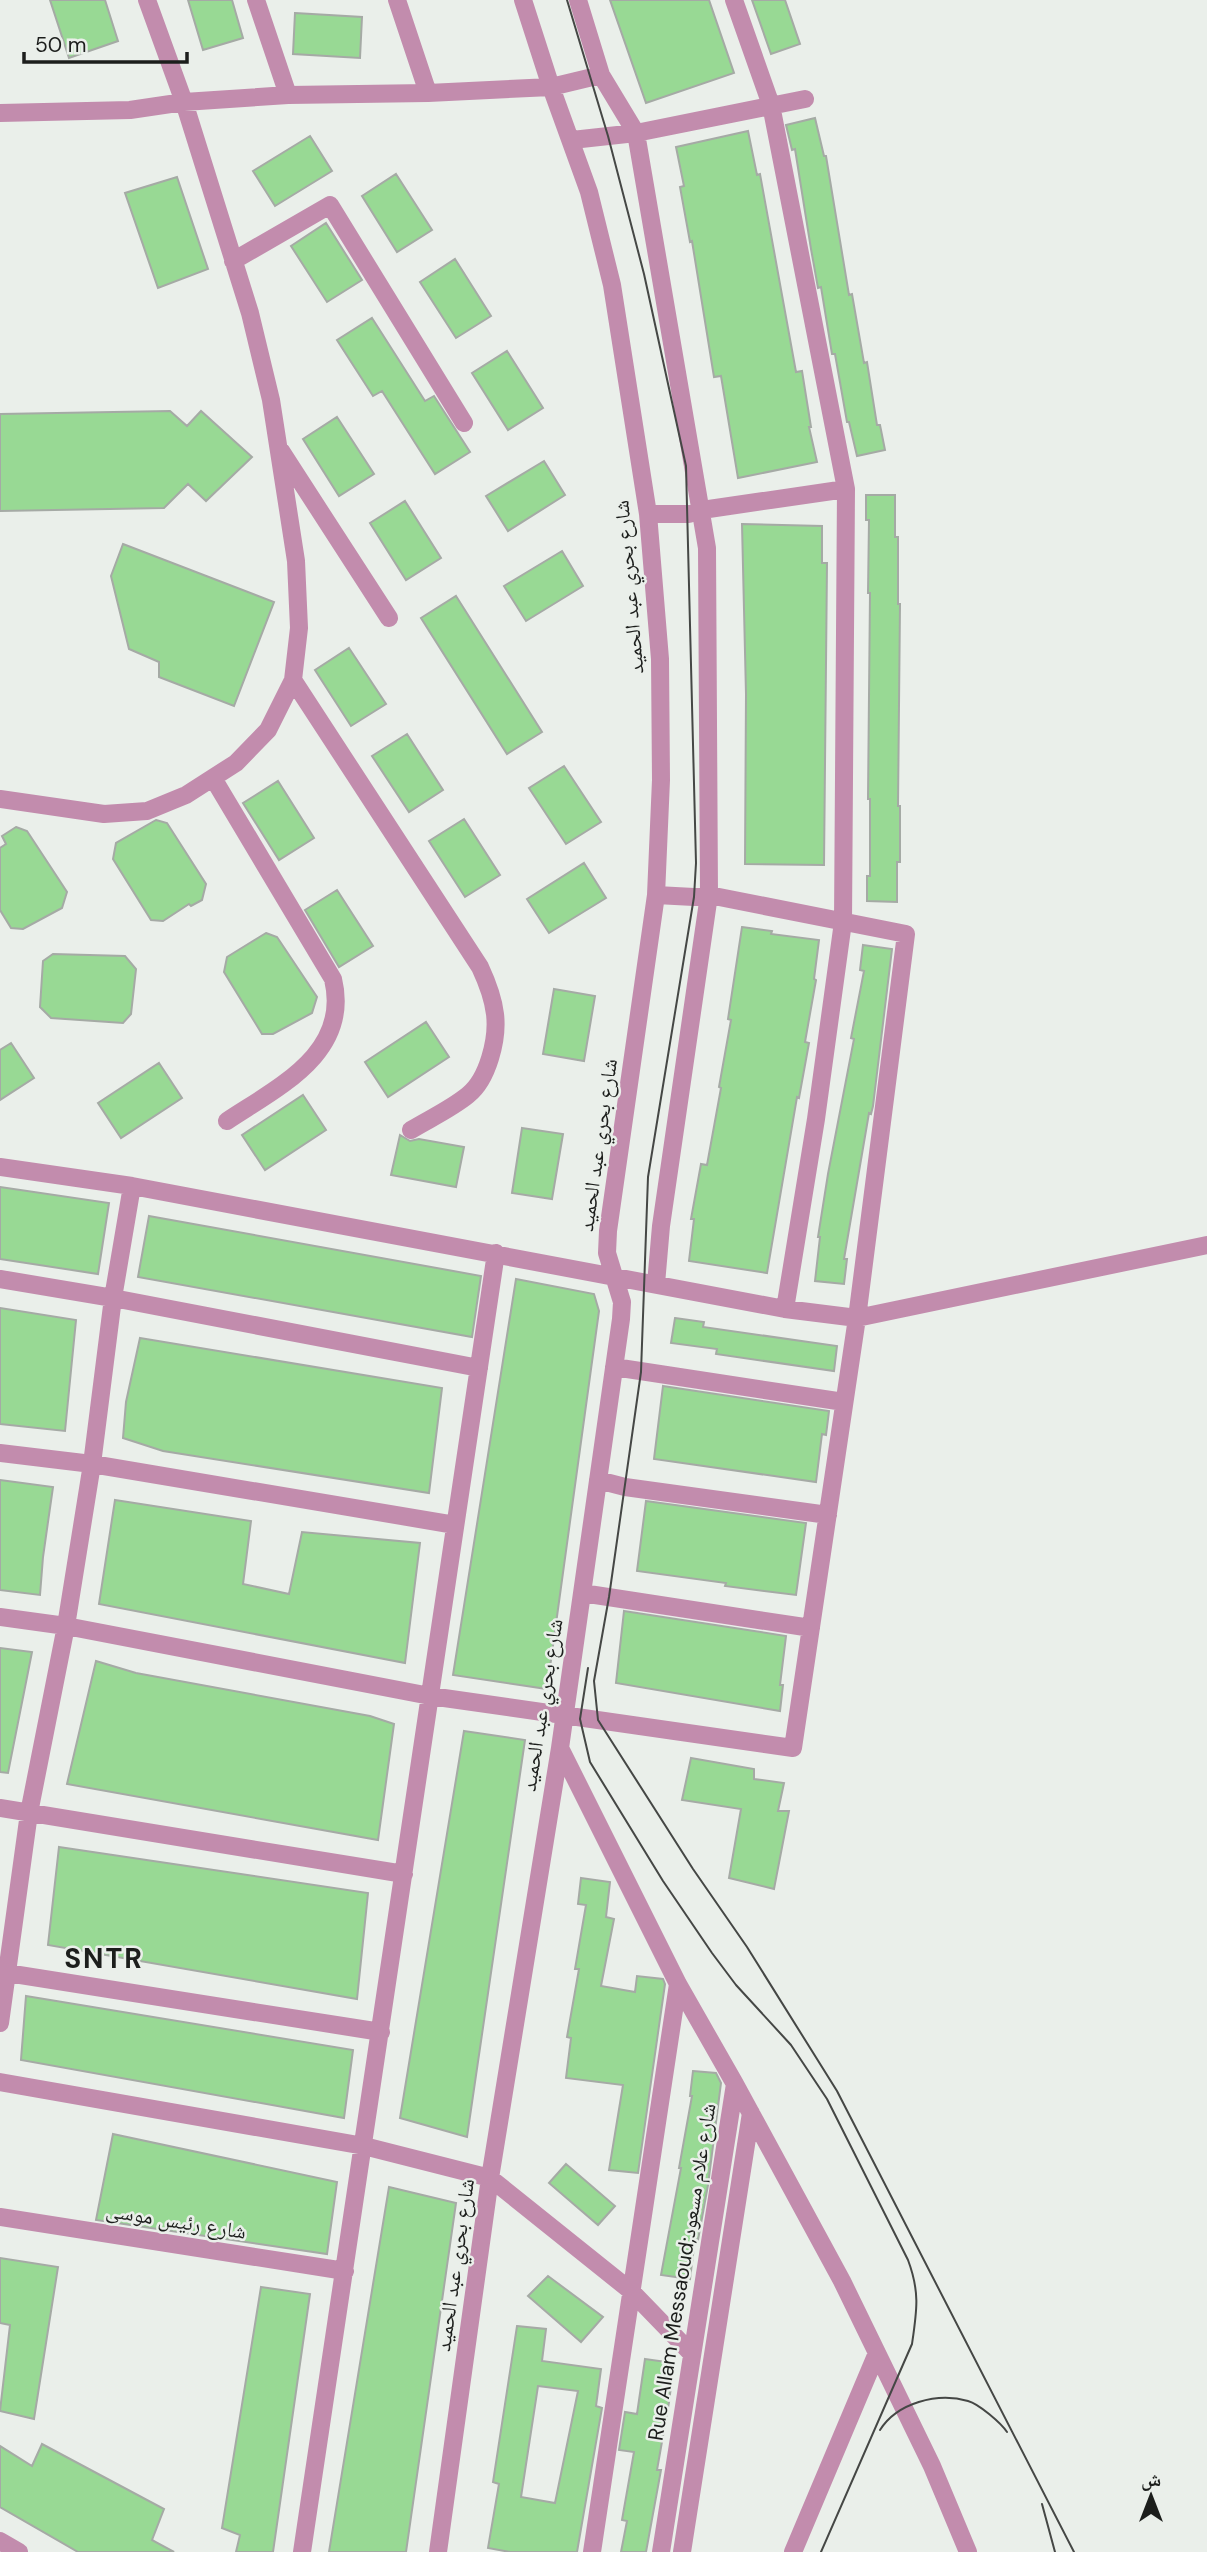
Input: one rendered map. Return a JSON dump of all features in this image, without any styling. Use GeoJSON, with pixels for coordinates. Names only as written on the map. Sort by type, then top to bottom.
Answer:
{"type":"FeatureCollection","features":[{"type":"Feature","properties":{"kind":"street"},"geometry":{"type":"LineString","coordinates":[[0,799],[104,814],[147,811],[186,796],[236,763],[268,730],[293,680],[299,628],[296,561],[271,401],[250,313],[184,102],[147,0]]}},
{"type":"Feature","properties":{"kind":"street"},"geometry":{"type":"LineString","coordinates":[[256,0],[288,95]]}},
{"type":"Feature","properties":{"kind":"street"},"geometry":{"type":"LineString","coordinates":[[397,0],[428,93]]}},
{"type":"Feature","properties":{"kind":"street","name":"شارع بحري عبد الحميد"},"geometry":{"type":"LineString","coordinates":[[438,2552],[490,2178],[560,1748],[614,1367],[622,1301],[607,1253],[608,1231],[656,895],[662,780],[660,659],[648,514],[612,285],[589,192],[523,0]]}},
{"type":"Feature","properties":{"kind":"street"},"geometry":{"type":"LineString","coordinates":[[578,0],[601,75],[636,133],[707,548],[709,895],[656,1284]]}},
{"type":"Feature","properties":{"kind":"street"},"geometry":{"type":"LineString","coordinates":[[734,0],[771,105],[846,489],[843,922],[816,1119],[785,1309]]}},
{"type":"Feature","properties":{"kind":"street"},"geometry":{"type":"LineString","coordinates":[[0,113],[130,110],[184,102],[288,95],[428,93],[551,87],[601,75]]}},
{"type":"Feature","properties":{"kind":"street"},"geometry":{"type":"LineString","coordinates":[[572,140],[636,133],[805,99]]}},
{"type":"Feature","properties":{"kind":"street"},"geometry":{"type":"LineString","coordinates":[[233,261],[330,205],[464,423]]}},
{"type":"Feature","properties":{"kind":"street"},"geometry":{"type":"LineString","coordinates":[[278,446],[389,618]]}},
{"type":"Feature","properties":{"kind":"street"},"geometry":{"type":"LineString","coordinates":[[648,514],[689,514],[846,489]]}},
{"type":"Feature","properties":{"kind":"street"},"geometry":{"type":"LineString","coordinates":[[293,680],[480,967],[491,993],[496,1017],[494,1037],[490,1059],[482,1077],[469,1094],[411,1130]]}},
{"type":"Feature","properties":{"kind":"street"},"geometry":{"type":"LineString","coordinates":[[213,778],[333,979],[338,998],[333,1024],[321,1051],[297,1074],[227,1121]]}},
{"type":"Feature","properties":{"kind":"street"},"geometry":{"type":"LineString","coordinates":[[0,1617],[66,1626],[430,1696],[793,1748],[857,1318],[906,934],[709,895],[656,895]]}},
{"type":"Feature","properties":{"kind":"street"},"geometry":{"type":"LineString","coordinates":[[0,1167],[132,1186],[785,1309],[857,1318],[1207,1245]]}},
{"type":"Feature","properties":{"kind":"street"},"geometry":{"type":"LineString","coordinates":[[0,2023],[4,1972],[29,1813],[66,1626],[92,1464],[113,1298],[132,1186]]}},
{"type":"Feature","properties":{"kind":"street"},"geometry":{"type":"LineString","coordinates":[[302,2552],[496,1253]]}},
{"type":"Feature","properties":{"kind":"street"},"geometry":{"type":"LineString","coordinates":[[0,1279],[479,1368]]}},
{"type":"Feature","properties":{"kind":"street"},"geometry":{"type":"LineString","coordinates":[[614,1367],[844,1402]]}},
{"type":"Feature","properties":{"kind":"street"},"geometry":{"type":"LineString","coordinates":[[0,1453],[92,1464],[455,1525]]}},
{"type":"Feature","properties":{"kind":"street"},"geometry":{"type":"LineString","coordinates":[[598,1480],[625,1487],[828,1515]]}},
{"type":"Feature","properties":{"kind":"street"},"geometry":{"type":"LineString","coordinates":[[582,1593],[811,1628]]}},
{"type":"Feature","properties":{"kind":"street","name":"Rue Allam Messaoud;شارع علام مسعود"},"geometry":{"type":"LineString","coordinates":[[560,1748],[678,1984],[735,2084],[661,2552]]}},
{"type":"Feature","properties":{"kind":"street"},"geometry":{"type":"LineString","coordinates":[[0,1808],[404,1874]]}},
{"type":"Feature","properties":{"kind":"street"},"geometry":{"type":"LineString","coordinates":[[4,1972],[381,2032]]}},
{"type":"Feature","properties":{"kind":"street"},"geometry":{"type":"LineString","coordinates":[[592,2552],[678,1984]]}},
{"type":"Feature","properties":{"kind":"street"},"geometry":{"type":"LineString","coordinates":[[0,2082],[364,2146],[490,2178],[631,2291],[691,2353]]}},
{"type":"Feature","properties":{"kind":"street"},"geometry":{"type":"LineString","coordinates":[[735,2084],[836,2269],[932,2466],[968,2552]]}},
{"type":"Feature","properties":{"kind":"street"},"geometry":{"type":"LineString","coordinates":[[682,2552],[751,2113]]}},
{"type":"Feature","properties":{"kind":"street","name":"شارع رئيس موسى"},"geometry":{"type":"LineString","coordinates":[[0,2217],[345,2271]]}},
{"type":"Feature","properties":{"kind":"street"},"geometry":{"type":"LineString","coordinates":[[793,2552],[877,2353]]}},
{"type":"Feature","properties":{"kind":"street"},"geometry":{"type":"LineString","coordinates":[[0,2541],[19,2552]]}},
{"type":"Feature","properties":{"kind":"building"},"geometry":{"type":"Polygon","coordinates":[[[50,0],[105,0],[118,41],[69,58],[50,0]]]}},
{"type":"Feature","properties":{"kind":"building"},"geometry":{"type":"Polygon","coordinates":[[[188,0],[232,0],[243,38],[203,50],[188,0]]]}},
{"type":"Feature","properties":{"kind":"building"},"geometry":{"type":"Polygon","coordinates":[[[610,0],[709,0],[734,73],[646,103],[610,0]]]}},
{"type":"Feature","properties":{"kind":"building"},"geometry":{"type":"Polygon","coordinates":[[[752,0],[785,0],[800,44],[771,54],[752,0]]]}},
{"type":"Feature","properties":{"kind":"building"},"geometry":{"type":"Polygon","coordinates":[[[295,13],[362,17],[360,58],[293,54],[295,13]]]}},
{"type":"Feature","properties":{"kind":"building"},"geometry":{"type":"Polygon","coordinates":[[[815,118],[826,156],[849,295],[852,294],[877,425],[880,425],[885,450],[857,456],[847,422],[835,354],[832,354],[821,287],[818,288],[795,149],[792,150],[786,125],[815,118]]]}},
{"type":"Feature","properties":{"kind":"building"},"geometry":{"type":"Polygon","coordinates":[[[748,131],[757,175],[760,174],[796,372],[802,371],[809,427],[817,462],[738,478],[721,376],[714,377],[692,241],[690,242],[680,187],[684,186],[676,147],[748,131]]]}},
{"type":"Feature","properties":{"kind":"building"},"geometry":{"type":"Polygon","coordinates":[[[310,136],[332,171],[275,206],[253,171],[310,136]]]}},
{"type":"Feature","properties":{"kind":"building"},"geometry":{"type":"Polygon","coordinates":[[[396,174],[432,230],[397,252],[362,196],[396,174]]]}},
{"type":"Feature","properties":{"kind":"building"},"geometry":{"type":"Polygon","coordinates":[[[177,177],[208,269],[158,288],[125,193],[177,177]]]}},
{"type":"Feature","properties":{"kind":"building"},"geometry":{"type":"Polygon","coordinates":[[[326,223],[362,280],[327,302],[291,246],[326,223]]]}},
{"type":"Feature","properties":{"kind":"building"},"geometry":{"type":"Polygon","coordinates":[[[455,259],[491,316],[456,338],[420,282],[455,259]]]}},
{"type":"Feature","properties":{"kind":"building"},"geometry":{"type":"Polygon","coordinates":[[[372,318],[425,401],[434,396],[470,452],[435,474],[382,391],[373,396],[337,340],[372,318]]]}},
{"type":"Feature","properties":{"kind":"building"},"geometry":{"type":"Polygon","coordinates":[[[507,351],[543,408],[508,430],[472,373],[507,351]]]}},
{"type":"Feature","properties":{"kind":"building"},"geometry":{"type":"Polygon","coordinates":[[[170,411],[187,426],[201,411],[252,457],[206,501],[188,484],[164,508],[0,511],[0,414],[170,411]]]}},
{"type":"Feature","properties":{"kind":"building"},"geometry":{"type":"Polygon","coordinates":[[[337,417],[374,474],[339,496],[303,439],[337,417]]]}},
{"type":"Feature","properties":{"kind":"building"},"geometry":{"type":"Polygon","coordinates":[[[544,461],[565,495],[508,531],[486,496],[544,461]]]}},
{"type":"Feature","properties":{"kind":"building"},"geometry":{"type":"Polygon","coordinates":[[[866,495],[895,495],[900,604],[900,862],[897,862],[897,902],[867,901],[867,876],[870,876],[870,593],[866,495]]]}},
{"type":"Feature","properties":{"kind":"building"},"geometry":{"type":"Polygon","coordinates":[[[405,501],[441,558],[406,580],[370,523],[405,501]]]}},
{"type":"Feature","properties":{"kind":"building"},"geometry":{"type":"Polygon","coordinates":[[[742,524],[822,526],[822,563],[827,563],[824,865],[745,864],[746,694],[742,524]]]}},
{"type":"Feature","properties":{"kind":"building"},"geometry":{"type":"Polygon","coordinates":[[[123,544],[274,602],[234,706],[159,677],[159,662],[129,649],[111,576],[123,544]]]}},
{"type":"Feature","properties":{"kind":"building"},"geometry":{"type":"Polygon","coordinates":[[[562,551],[583,586],[526,621],[504,586],[562,551]]]}},
{"type":"Feature","properties":{"kind":"building"},"geometry":{"type":"Polygon","coordinates":[[[456,596],[542,732],[507,754],[421,618],[456,596]]]}},
{"type":"Feature","properties":{"kind":"building"},"geometry":{"type":"Polygon","coordinates":[[[349,648],[386,704],[351,726],[315,670],[349,648]]]}},
{"type":"Feature","properties":{"kind":"building"},"geometry":{"type":"Polygon","coordinates":[[[407,734],[443,790],[409,812],[372,756],[407,734]]]}},
{"type":"Feature","properties":{"kind":"building"},"geometry":{"type":"Polygon","coordinates":[[[564,766],[601,822],[566,844],[529,788],[564,766]]]}},
{"type":"Feature","properties":{"kind":"building"},"geometry":{"type":"Polygon","coordinates":[[[278,781],[314,838],[279,860],[243,803],[278,781]]]}},
{"type":"Feature","properties":{"kind":"building"},"geometry":{"type":"Polygon","coordinates":[[[464,819],[500,875],[465,897],[429,841],[464,819]]]}},
{"type":"Feature","properties":{"kind":"building"},"geometry":{"type":"Polygon","coordinates":[[[156,820],[167,823],[206,884],[202,900],[191,906],[189,904],[163,921],[151,920],[113,859],[116,843],[156,820]]]}},
{"type":"Feature","properties":{"kind":"building"},"geometry":{"type":"Polygon","coordinates":[[[16,827],[27,831],[67,892],[62,908],[23,929],[11,928],[0,910],[0,848],[6,844],[2,836],[16,827]]]}},
{"type":"Feature","properties":{"kind":"building"},"geometry":{"type":"Polygon","coordinates":[[[584,863],[606,898],[549,933],[527,899],[584,863]]]}},
{"type":"Feature","properties":{"kind":"building"},"geometry":{"type":"Polygon","coordinates":[[[337,890],[373,946],[339,967],[305,910],[337,890]]]}},
{"type":"Feature","properties":{"kind":"building"},"geometry":{"type":"Polygon","coordinates":[[[742,927],[819,940],[816,980],[805,1042],[809,1043],[799,1098],[797,1097],[767,1273],[689,1261],[694,1219],[691,1219],[701,1164],[707,1165],[721,1088],[719,1087],[731,1020],[728,1019],[742,927]]]}},
{"type":"Feature","properties":{"kind":"building"},"geometry":{"type":"Polygon","coordinates":[[[266,933],[277,937],[317,997],[312,1013],[273,1034],[262,1034],[224,972],[227,957],[266,933]]]}},
{"type":"Feature","properties":{"kind":"building"},"geometry":{"type":"Polygon","coordinates":[[[863,945],[892,949],[873,1106],[871,1114],[869,1113],[844,1259],[847,1259],[844,1284],[815,1281],[818,1237],[864,971],[860,970],[863,945]]]}},
{"type":"Feature","properties":{"kind":"building"},"geometry":{"type":"Polygon","coordinates":[[[53,954],[125,956],[136,969],[131,1014],[123,1023],[51,1018],[40,1007],[43,961],[53,954]]]}},
{"type":"Feature","properties":{"kind":"building"},"geometry":{"type":"Polygon","coordinates":[[[554,989],[595,996],[584,1061],[543,1054],[554,989]]]}},
{"type":"Feature","properties":{"kind":"building"},"geometry":{"type":"Polygon","coordinates":[[[426,1022],[449,1057],[388,1097],[365,1062],[426,1022]]]}},
{"type":"Feature","properties":{"kind":"building"},"geometry":{"type":"Polygon","coordinates":[[[11,1043],[34,1078],[0,1100],[0,1050],[11,1043]]]}},
{"type":"Feature","properties":{"kind":"building"},"geometry":{"type":"Polygon","coordinates":[[[159,1063],[182,1098],[121,1138],[98,1103],[159,1063]]]}},
{"type":"Feature","properties":{"kind":"building"},"geometry":{"type":"Polygon","coordinates":[[[303,1095],[326,1130],[265,1170],[242,1135],[303,1095]]]}},
{"type":"Feature","properties":{"kind":"building"},"geometry":{"type":"Polygon","coordinates":[[[522,1128],[563,1134],[552,1199],[512,1193],[522,1128]]]}},
{"type":"Feature","properties":{"kind":"building"},"geometry":{"type":"Polygon","coordinates":[[[400,1135],[410,1141],[419,1139],[464,1147],[456,1187],[391,1175],[400,1135]]]}},
{"type":"Feature","properties":{"kind":"building"},"geometry":{"type":"Polygon","coordinates":[[[0,1187],[109,1203],[98,1274],[0,1259],[0,1187]]]}},
{"type":"Feature","properties":{"kind":"building"},"geometry":{"type":"Polygon","coordinates":[[[149,1216],[481,1276],[472,1337],[138,1277],[149,1216]]]}},
{"type":"Feature","properties":{"kind":"building"},"geometry":{"type":"Polygon","coordinates":[[[516,1279],[594,1294],[599,1311],[547,1689],[453,1675],[516,1279]]]}},
{"type":"Feature","properties":{"kind":"building"},"geometry":{"type":"Polygon","coordinates":[[[0,1308],[76,1320],[65,1431],[0,1424],[0,1308]]]}},
{"type":"Feature","properties":{"kind":"building"},"geometry":{"type":"Polygon","coordinates":[[[675,1318],[704,1322],[703,1327],[837,1346],[834,1371],[716,1354],[717,1349],[671,1343],[675,1318]]]}},
{"type":"Feature","properties":{"kind":"building"},"geometry":{"type":"Polygon","coordinates":[[[140,1338],[442,1388],[429,1493],[163,1451],[123,1438],[126,1402],[140,1338]]]}},
{"type":"Feature","properties":{"kind":"building"},"geometry":{"type":"Polygon","coordinates":[[[663,1386],[829,1411],[826,1435],[822,1434],[816,1482],[654,1459],[663,1386]]]}},
{"type":"Feature","properties":{"kind":"building"},"geometry":{"type":"Polygon","coordinates":[[[0,1480],[53,1487],[40,1595],[0,1590],[0,1480]]]}},
{"type":"Feature","properties":{"kind":"building"},"geometry":{"type":"Polygon","coordinates":[[[115,1500],[251,1521],[243,1584],[289,1594],[302,1532],[420,1543],[405,1663],[99,1604],[115,1500]]]}},
{"type":"Feature","properties":{"kind":"building"},"geometry":{"type":"Polygon","coordinates":[[[646,1501],[806,1523],[796,1595],[637,1571],[646,1501]]]}},
{"type":"Feature","properties":{"kind":"building"},"geometry":{"type":"Polygon","coordinates":[[[624,1611],[786,1636],[780,1711],[616,1683],[624,1611]]]}},
{"type":"Feature","properties":{"kind":"building"},"geometry":{"type":"Polygon","coordinates":[[[0,1648],[32,1652],[8,1773],[0,1772],[0,1648]]]}},
{"type":"Feature","properties":{"kind":"building"},"geometry":{"type":"Polygon","coordinates":[[[96,1661],[136,1673],[370,1716],[394,1724],[378,1840],[67,1784],[96,1661]]]}},
{"type":"Feature","properties":{"kind":"building"},"geometry":{"type":"Polygon","coordinates":[[[464,1731],[525,1740],[467,2137],[400,2118],[464,1731]]]}},
{"type":"Feature","properties":{"kind":"building"},"geometry":{"type":"Polygon","coordinates":[[[691,1758],[754,1769],[754,1779],[784,1783],[778,1811],[789,1811],[774,1889],[729,1878],[741,1809],[682,1800],[691,1758]]]}},
{"type":"Feature","properties":{"kind":"building"},"geometry":{"type":"Polygon","coordinates":[[[59,1847],[368,1893],[357,1999],[48,1945],[59,1847]]]}},
{"type":"Feature","properties":{"kind":"building"},"geometry":{"type":"Polygon","coordinates":[[[581,1878],[610,1882],[606,1917],[614,1919],[601,1986],[635,1992],[637,1976],[663,1979],[665,1984],[638,2173],[609,2170],[623,2085],[566,2078],[571,2038],[567,2037],[579,1969],[575,1969],[586,1905],[578,1904],[581,1878]]]}},
{"type":"Feature","properties":{"kind":"building"},"geometry":{"type":"Polygon","coordinates":[[[26,1996],[353,2050],[344,2118],[21,2060],[26,1996]]]}},
{"type":"Feature","properties":{"kind":"building"},"geometry":{"type":"Polygon","coordinates":[[[693,2071],[716,2073],[721,2083],[708,2185],[698,2240],[695,2239],[690,2279],[661,2275],[681,2168],[693,2071]]]}},
{"type":"Feature","properties":{"kind":"building"},"geometry":{"type":"Polygon","coordinates":[[[113,2134],[337,2182],[327,2254],[96,2220],[113,2134]]]}},
{"type":"Feature","properties":{"kind":"building"},"geometry":{"type":"Polygon","coordinates":[[[566,2164],[615,2206],[598,2225],[549,2183],[566,2164]]]}},
{"type":"Feature","properties":{"kind":"building"},"geometry":{"type":"Polygon","coordinates":[[[389,2187],[456,2203],[406,2552],[329,2552],[389,2187]]]}},
{"type":"Feature","properties":{"kind":"building"},"geometry":{"type":"Polygon","coordinates":[[[0,2258],[58,2267],[34,2419],[0,2411],[10,2325],[0,2323],[0,2258]]]}},
{"type":"Feature","properties":{"kind":"building"},"geometry":{"type":"Polygon","coordinates":[[[548,2276],[603,2317],[581,2342],[528,2296],[548,2276]]]}},
{"type":"Feature","properties":{"kind":"building"},"geometry":{"type":"Polygon","coordinates":[[[261,2287],[310,2294],[273,2552],[236,2552],[240,2535],[222,2528],[261,2287]]]}},
{"type":"Feature","properties":{"kind":"building"},"geometry":{"type":"Polygon","coordinates":[[[517,2326],[546,2329],[542,2361],[601,2369],[596,2406],[602,2408],[577,2552],[510,2552],[488,2548],[499,2484],[493,2482],[517,2326]],[[538,2386],[521,2497],[555,2503],[578,2391],[538,2386]]]}},
{"type":"Feature","properties":{"kind":"building"},"geometry":{"type":"Polygon","coordinates":[[[645,2359],[674,2363],[657,2470],[661,2470],[646,2552],[621,2552],[627,2521],[622,2520],[634,2452],[619,2450],[625,2412],[637,2414],[645,2359]]]}},
{"type":"Feature","properties":{"kind":"building"},"geometry":{"type":"Polygon","coordinates":[[[42,2444],[164,2509],[152,2540],[174,2552],[78,2552],[0,2507],[0,2446],[32,2466],[42,2444]]]}},
{"type":"Feature","properties":{"kind":"tram line"},"geometry":{"type":"LineString","coordinates":[[567,0],[608,136],[644,274],[686,466],[696,863],[694,897],[648,1177],[641,1372],[609,1597],[594,1681],[598,1720],[693,1869],[747,1947],[837,2091],[1074,2552]]}},
{"type":"Feature","properties":{"kind":"tram line"},"geometry":{"type":"LineString","coordinates":[[588,1668],[580,1719],[590,1762],[663,1881],[712,1953],[736,1985],[791,2045],[827,2099],[912,2271],[916,2301],[912,2344],[821,2552]]}},
{"type":"Feature","properties":{"kind":"tram line"},"geometry":{"type":"LineString","coordinates":[[880,2430],[887,2421],[907,2407],[931,2399],[944,2398],[973,2403],[1007,2432]]}},
{"type":"Feature","properties":{"kind":"tram line"},"geometry":{"type":"LineString","coordinates":[[1042,2504],[1055,2552]]}},
{"type":"Feature","properties":{"kind":"district","name":"SNTR"},"geometry":{"type":"Point","coordinates":[104,1958]}}]}
